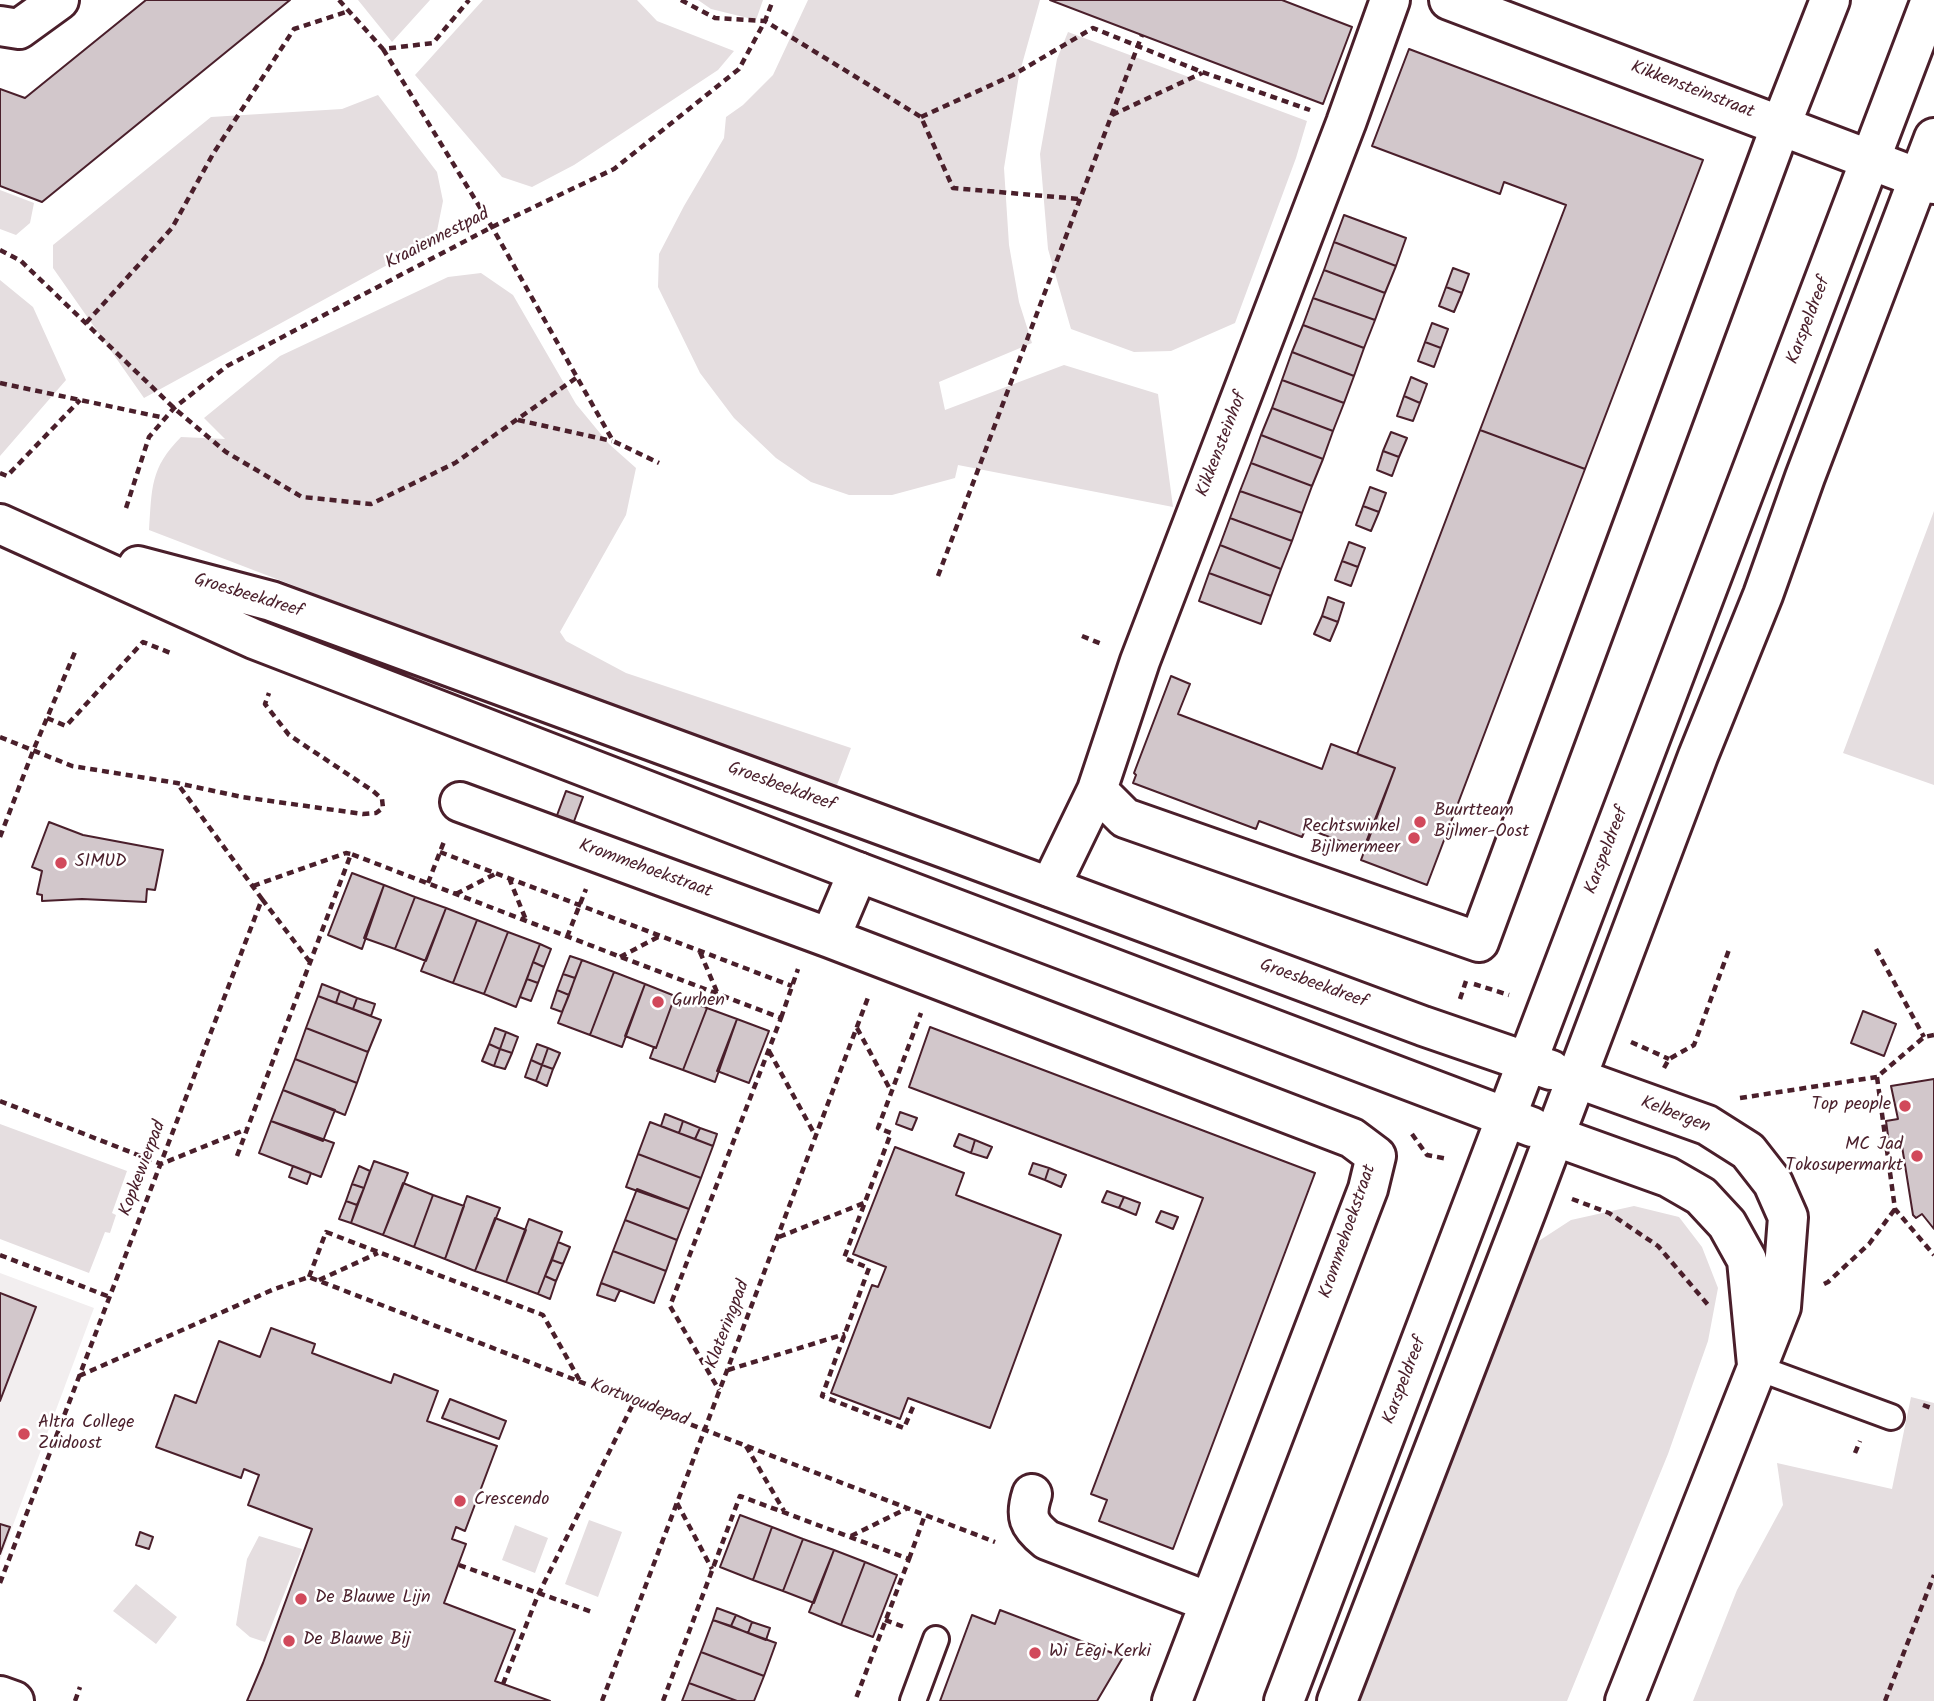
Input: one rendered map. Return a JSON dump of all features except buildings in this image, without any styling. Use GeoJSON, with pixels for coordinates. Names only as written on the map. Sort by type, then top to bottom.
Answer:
{"type":"FeatureCollection","features":[{"type":"Feature","properties":{"kind":"street"},"geometry":{"type":"LineString","coordinates":[[0,26],[19,29],[59,0]]}},
{"type":"Feature","properties":{"kind":"street","name":"Kikkensteinhof"},"geometry":{"type":"LineString","coordinates":[[1050,887],[1097,790],[1140,661],[1346,123],[1390,0]]}},
{"type":"Feature","properties":{"kind":"street","name":"Kikkensteinstraat"},"geometry":{"type":"LineString","coordinates":[[1449,0],[1926,181]]}},
{"type":"Feature","properties":{"kind":"street"},"geometry":{"type":"LineString","coordinates":[[1097,790],[1125,818],[1479,942],[1781,125],[1830,0]]}},
{"type":"Feature","properties":{"kind":"street","name":"Karspeldreef"},"geometry":{"type":"LineString","coordinates":[[1284,1701],[1931,0]]}},
{"type":"Feature","properties":{"kind":"street"},"geometry":{"type":"LineString","coordinates":[[1336,1701],[1698,756],[1763,595],[1805,477],[1926,181],[1934,138]]}},
{"type":"Feature","properties":{"kind":"street","name":"Groesbeekdreef"},"geometry":{"type":"LineString","coordinates":[[14,530],[271,601],[1423,1027],[1576,1078]]}},
{"type":"Feature","properties":{"kind":"street","name":"Groesbeekdreef"},"geometry":{"type":"LineString","coordinates":[[14,530],[254,639],[1554,1136]]}},
{"type":"Feature","properties":{"kind":"street","name":"Krommehoekstraat"},"geometry":{"type":"LineString","coordinates":[[460,802],[883,958],[1352,1138],[1376,1156],[1368,1189],[1172,1701]]}},
{"type":"Feature","properties":{"kind":"street"},"geometry":{"type":"LineString","coordinates":[[821,935],[858,872]]}},
{"type":"Feature","properties":{"kind":"street","name":"Kelbergen"},"geometry":{"type":"LineString","coordinates":[[1576,1078],[1712,1129],[1748,1151],[1773,1183],[1788,1217],[1782,1307],[1625,1701]]}},
{"type":"Feature","properties":{"kind":"street","name":"Kelbergen"},"geometry":{"type":"LineString","coordinates":[[1554,1136],[1668,1177],[1701,1196],[1727,1224],[1747,1260],[1758,1368]]}},
{"type":"Feature","properties":{"kind":"street"},"geometry":{"type":"LineString","coordinates":[[1032,1494],[1027,1508],[1028,1517],[1047,1540],[1209,1602]]}},
{"type":"Feature","properties":{"kind":"street"},"geometry":{"type":"LineString","coordinates":[[0,1696],[14,1701]]}},
{"type":"Feature","properties":{"kind":"lane"},"geometry":{"type":"LineString","coordinates":[[1758,1368],[1891,1418]]}},
{"type":"Feature","properties":{"kind":"lane"},"geometry":{"type":"LineString","coordinates":[[913,1701],[936,1639]]}},
{"type":"Feature","properties":{"kind":"path"},"geometry":{"type":"LineString","coordinates":[[339,0],[383,49],[492,227],[612,441]]}},
{"type":"Feature","properties":{"kind":"path"},"geometry":{"type":"LineString","coordinates":[[383,49],[433,43],[469,0]]}},
{"type":"Feature","properties":{"kind":"path"},"geometry":{"type":"LineString","coordinates":[[681,0],[715,18],[765,21],[921,117],[953,188],[1079,200]]}},
{"type":"Feature","properties":{"kind":"path","name":"Kraaiennestpad"},"geometry":{"type":"LineString","coordinates":[[126,508],[149,437],[174,408],[227,366],[492,227],[614,169],[739,69],[765,21],[773,0]]}},
{"type":"Feature","properties":{"kind":"path"},"geometry":{"type":"LineString","coordinates":[[86,323],[172,228],[213,154],[294,29],[349,12]]}},
{"type":"Feature","properties":{"kind":"path"},"geometry":{"type":"LineString","coordinates":[[921,117],[1013,75],[1093,28],[1202,72],[1346,123]]}},
{"type":"Feature","properties":{"kind":"path"},"geometry":{"type":"LineString","coordinates":[[938,576],[1142,35]]}},
{"type":"Feature","properties":{"kind":"path"},"geometry":{"type":"LineString","coordinates":[[1112,115],[1202,72]]}},
{"type":"Feature","properties":{"kind":"path"},"geometry":{"type":"LineString","coordinates":[[0,250],[21,261],[174,408],[226,452],[302,497],[370,504],[455,463],[576,379]]}},
{"type":"Feature","properties":{"kind":"path"},"geometry":{"type":"LineString","coordinates":[[0,383],[165,418]]}},
{"type":"Feature","properties":{"kind":"path"},"geometry":{"type":"LineString","coordinates":[[0,473],[7,476],[80,400]]}},
{"type":"Feature","properties":{"kind":"path"},"geometry":{"type":"LineString","coordinates":[[517,420],[612,441],[659,463]]}},
{"type":"Feature","properties":{"kind":"path"},"geometry":{"type":"LineString","coordinates":[[47,719],[66,726],[143,642],[173,654]]}},
{"type":"Feature","properties":{"kind":"path"},"geometry":{"type":"LineString","coordinates":[[0,837],[75,652]]}},
{"type":"Feature","properties":{"kind":"path"},"geometry":{"type":"LineString","coordinates":[[0,737],[72,766],[177,783],[242,797],[363,814],[376,813],[383,807],[382,799],[373,791],[289,735],[265,704],[269,693]]}},
{"type":"Feature","properties":{"kind":"path"},"geometry":{"type":"LineString","coordinates":[[177,783],[310,963]]}},
{"type":"Feature","properties":{"kind":"path"},"geometry":{"type":"LineString","coordinates":[[428,883],[460,802]]}},
{"type":"Feature","properties":{"kind":"path"},"geometry":{"type":"LineString","coordinates":[[440,852],[792,986]]}},
{"type":"Feature","properties":{"kind":"path"},"geometry":{"type":"LineString","coordinates":[[253,886],[346,853],[351,854],[781,1018]]}},
{"type":"Feature","properties":{"kind":"path"},"geometry":{"type":"LineString","coordinates":[[567,937],[600,853]]}},
{"type":"Feature","properties":{"kind":"path"},"geometry":{"type":"LineString","coordinates":[[237,1156],[351,854]]}},
{"type":"Feature","properties":{"kind":"path"},"geometry":{"type":"LineString","coordinates":[[455,894],[497,873]]}},
{"type":"Feature","properties":{"kind":"path"},"geometry":{"type":"LineString","coordinates":[[509,878],[527,921]]}},
{"type":"Feature","properties":{"kind":"path","name":"Kopkewierpad"},"geometry":{"type":"LineString","coordinates":[[0,1583],[262,899]]}},
{"type":"Feature","properties":{"kind":"path"},"geometry":{"type":"LineString","coordinates":[[719,1390],[670,1307],[792,986],[821,935]]}},
{"type":"Feature","properties":{"kind":"path"},"geometry":{"type":"LineString","coordinates":[[620,957],[661,936]]}},
{"type":"Feature","properties":{"kind":"path"},"geometry":{"type":"LineString","coordinates":[[1669,1059],[1694,1045],[1731,947]]}},
{"type":"Feature","properties":{"kind":"path"},"geometry":{"type":"LineString","coordinates":[[1876,949],[1924,1037]]}},
{"type":"Feature","properties":{"kind":"path"},"geometry":{"type":"LineString","coordinates":[[699,951],[718,993]]}},
{"type":"Feature","properties":{"kind":"path","name":"Klateringpad"},"geometry":{"type":"LineString","coordinates":[[602,1701],[883,958]]}},
{"type":"Feature","properties":{"kind":"path"},"geometry":{"type":"LineString","coordinates":[[913,1407],[904,1429],[822,1396],[869,1268],[844,1258],[891,1133],[878,1128],[934,978]]}},
{"type":"Feature","properties":{"kind":"path"},"geometry":{"type":"LineString","coordinates":[[857,1028],[892,1092]]}},
{"type":"Feature","properties":{"kind":"path"},"geometry":{"type":"LineString","coordinates":[[1712,1129],[1732,1099],[1877,1076],[1924,1037],[1934,1035]]}},
{"type":"Feature","properties":{"kind":"path"},"geometry":{"type":"LineString","coordinates":[[768,1050],[816,1136]]}},
{"type":"Feature","properties":{"kind":"path"},"geometry":{"type":"LineString","coordinates":[[1877,1076],[1895,1209],[1934,1255]]}},
{"type":"Feature","properties":{"kind":"path"},"geometry":{"type":"LineString","coordinates":[[0,1101],[161,1164],[248,1128]]}},
{"type":"Feature","properties":{"kind":"path"},"geometry":{"type":"LineString","coordinates":[[778,1237],[864,1203]]}},
{"type":"Feature","properties":{"kind":"path"},"geometry":{"type":"LineString","coordinates":[[1783,1295],[1828,1282],[1869,1244],[1895,1209]]}},
{"type":"Feature","properties":{"kind":"path"},"geometry":{"type":"LineString","coordinates":[[1609,1213],[1658,1246],[1715,1313]]}},
{"type":"Feature","properties":{"kind":"path"},"geometry":{"type":"LineString","coordinates":[[79,1376],[272,1290],[309,1277],[326,1232],[543,1315],[580,1382]]}},
{"type":"Feature","properties":{"kind":"path"},"geometry":{"type":"LineString","coordinates":[[318,1280],[379,1252]]}},
{"type":"Feature","properties":{"kind":"path"},"geometry":{"type":"LineString","coordinates":[[0,1255],[110,1297]]}},
{"type":"Feature","properties":{"kind":"path","name":"Kortwoudepad"},"geometry":{"type":"LineString","coordinates":[[309,1277],[1001,1545]]}},
{"type":"Feature","properties":{"kind":"path"},"geometry":{"type":"LineString","coordinates":[[727,1370],[845,1334]]}},
{"type":"Feature","properties":{"kind":"path"},"geometry":{"type":"LineString","coordinates":[[503,1684],[538,1595],[634,1402]]}},
{"type":"Feature","properties":{"kind":"path"},"geometry":{"type":"LineString","coordinates":[[745,1445],[784,1512]]}},
{"type":"Feature","properties":{"kind":"path"},"geometry":{"type":"LineString","coordinates":[[663,1701],[740,1496],[909,1559]]}},
{"type":"Feature","properties":{"kind":"path"},"geometry":{"type":"LineString","coordinates":[[677,1503],[713,1570]]}},
{"type":"Feature","properties":{"kind":"path"},"geometry":{"type":"LineString","coordinates":[[850,1536],[908,1508]]}},
{"type":"Feature","properties":{"kind":"path"},"geometry":{"type":"LineString","coordinates":[[855,1701],[925,1515]]}},
{"type":"Feature","properties":{"kind":"path"},"geometry":{"type":"LineString","coordinates":[[459,1565],[592,1612]]}},
{"type":"Feature","properties":{"kind":"path"},"geometry":{"type":"LineString","coordinates":[[1885,1701],[1934,1575]]}},
{"type":"Feature","properties":{"kind":"path"},"geometry":{"type":"LineString","coordinates":[[75,1701],[80,1687]]}},
{"type":"Feature","properties":{"kind":"shaded area"},"geometry":{"type":"Polygon","coordinates":[[[358,0],[430,0],[392,42],[358,0]]]}},
{"type":"Feature","properties":{"kind":"shaded area"},"geometry":{"type":"Polygon","coordinates":[[[483,0],[637,0],[657,21],[734,51],[718,70],[574,165],[532,187],[502,177],[415,75],[483,0]]]}},
{"type":"Feature","properties":{"kind":"shaded area"},"geometry":{"type":"Polygon","coordinates":[[[698,0],[763,0],[756,20],[711,9],[698,0]]]}},
{"type":"Feature","properties":{"kind":"shaded area"},"geometry":{"type":"Polygon","coordinates":[[[808,0],[1040,0],[1019,75],[1004,168],[1009,245],[1019,302],[1032,343],[939,382],[945,410],[1064,365],[1158,394],[1173,507],[958,465],[955,478],[892,495],[849,495],[811,482],[776,458],[734,418],[700,373],[658,287],[659,254],[724,138],[726,117],[743,105],[773,75],[808,0]]]}},
{"type":"Feature","properties":{"kind":"shaded area"},"geometry":{"type":"Polygon","coordinates":[[[1068,32],[1307,121],[1235,323],[1171,351],[1134,352],[1071,329],[1048,249],[1040,154],[1057,59],[1068,32]]]}},
{"type":"Feature","properties":{"kind":"shaded area"},"geometry":{"type":"Polygon","coordinates":[[[378,95],[437,172],[443,201],[437,231],[400,258],[144,398],[53,268],[53,245],[211,117],[342,109],[378,95]]]}},
{"type":"Feature","properties":{"kind":"shaded area"},"geometry":{"type":"Polygon","coordinates":[[[0,190],[34,203],[30,223],[16,235],[0,229],[0,190]]]}},
{"type":"Feature","properties":{"kind":"shaded area"},"geometry":{"type":"Polygon","coordinates":[[[481,273],[513,295],[576,404],[609,444],[636,468],[626,515],[560,632],[566,641],[626,673],[851,748],[834,793],[149,530],[154,479],[171,448],[181,437],[225,439],[204,418],[280,356],[448,277],[481,273]]]}},
{"type":"Feature","properties":{"kind":"shaded area"},"geometry":{"type":"Polygon","coordinates":[[[0,280],[33,307],[66,380],[0,456],[0,280]]]}},
{"type":"Feature","properties":{"kind":"shaded area"},"geometry":{"type":"Polygon","coordinates":[[[1934,511],[1934,785],[1843,753],[1934,511]]]}},
{"type":"Feature","properties":{"kind":"shaded area"},"geometry":{"type":"Polygon","coordinates":[[[0,1124],[127,1171],[112,1213],[116,1215],[110,1233],[105,1232],[89,1273],[0,1239],[0,1124]]]}},
{"type":"Feature","properties":{"kind":"shaded area"},"geometry":{"type":"Polygon","coordinates":[[[1634,1206],[1679,1217],[1702,1247],[1718,1288],[1708,1341],[1668,1454],[1567,1701],[1355,1701],[1531,1246],[1571,1220],[1634,1206]]]}},
{"type":"Feature","properties":{"kind":"shaded area","name":"Altra College Zuidoost"},"geometry":{"type":"Polygon","coordinates":[[[0,1273],[94,1308],[0,1560],[0,1273]]]}},
{"type":"Feature","properties":{"kind":"shaded area"},"geometry":{"type":"Polygon","coordinates":[[[1911,1397],[1934,1403],[1934,1701],[1693,1701],[1737,1590],[1783,1505],[1777,1463],[1892,1489],[1911,1397]]]}},
{"type":"Feature","properties":{"kind":"shaded area"},"geometry":{"type":"Polygon","coordinates":[[[589,1520],[622,1532],[598,1597],[565,1584],[589,1520]]]}},
{"type":"Feature","properties":{"kind":"shaded area"},"geometry":{"type":"Polygon","coordinates":[[[515,1525],[548,1538],[535,1573],[502,1560],[515,1525]]]}},
{"type":"Feature","properties":{"kind":"shaded area"},"geometry":{"type":"Polygon","coordinates":[[[259,1536],[302,1549],[265,1642],[250,1637],[236,1625],[247,1559],[259,1536]]]}},
{"type":"Feature","properties":{"kind":"shaded area"},"geometry":{"type":"Polygon","coordinates":[[[136,1584],[177,1617],[156,1644],[113,1611],[136,1584]]]}},
{"type":"Feature","properties":{"kind":"place","name":"Buurtteam Bijlmer-Oost"},"geometry":{"type":"Point","coordinates":[1420,822]}},
{"type":"Feature","properties":{"kind":"place","name":"Rechtswinkel Bijlmermeer"},"geometry":{"type":"Point","coordinates":[1414,838]}},
{"type":"Feature","properties":{"kind":"place","name":"SIMUD"},"geometry":{"type":"Point","coordinates":[61,863]}},
{"type":"Feature","properties":{"kind":"place","name":"Gurhen"},"geometry":{"type":"Point","coordinates":[658,1002]}},
{"type":"Feature","properties":{"kind":"place","name":"Top people"},"geometry":{"type":"Point","coordinates":[1905,1106]}},
{"type":"Feature","properties":{"kind":"place","name":"MC Jad Tokosupermarkt"},"geometry":{"type":"Point","coordinates":[1917,1156]}},
{"type":"Feature","properties":{"kind":"place","name":"Altra College Zuidoost"},"geometry":{"type":"Point","coordinates":[24,1434]}},
{"type":"Feature","properties":{"kind":"place","name":"Crescendo"},"geometry":{"type":"Point","coordinates":[460,1501]}},
{"type":"Feature","properties":{"kind":"place","name":"De Blauwe Lijn"},"geometry":{"type":"Point","coordinates":[301,1599]}},
{"type":"Feature","properties":{"kind":"place","name":"De Blauwe Bij"},"geometry":{"type":"Point","coordinates":[289,1641]}},
{"type":"Feature","properties":{"kind":"place","name":"Wi Eegi Kerki"},"geometry":{"type":"Point","coordinates":[1035,1653]}}]}
